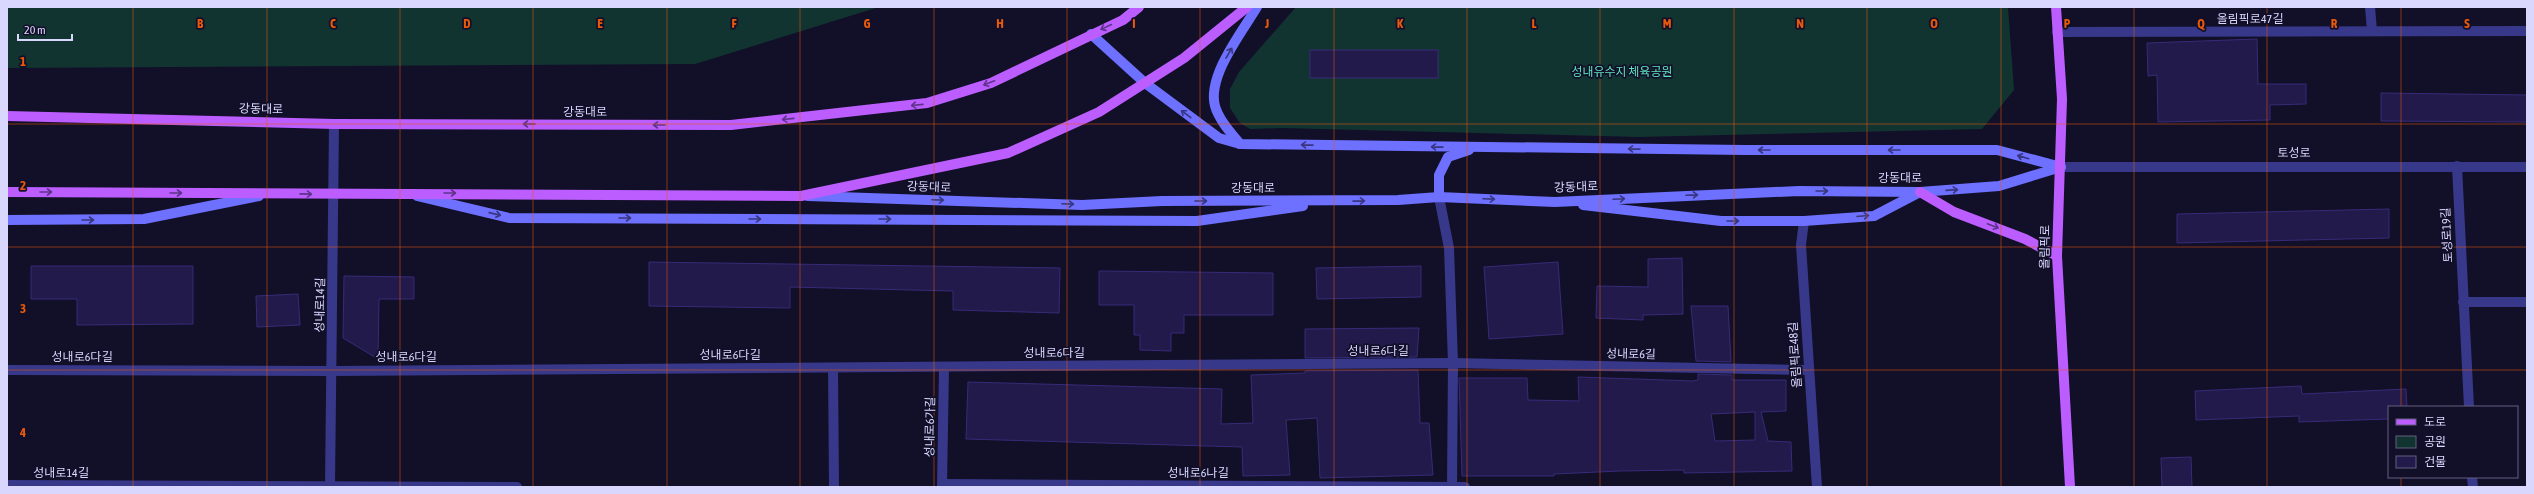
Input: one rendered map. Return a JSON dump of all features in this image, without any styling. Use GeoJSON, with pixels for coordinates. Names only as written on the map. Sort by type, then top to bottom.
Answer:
{"type":"FeatureCollection","features":[{"type":"Feature","properties":{"kind":"main road","name":"강동대로"},"geometry":{"type":"LineString","coordinates":[[7,116],[334,124],[731,125],[927,104],[991,83],[1123,20],[1139,7]]}},
{"type":"Feature","properties":{"kind":"main road","name":"강동대로"},"geometry":{"type":"LineString","coordinates":[[801,196],[1008,153],[1098,112],[1184,58],[1247,7]]}},
{"type":"Feature","properties":{"kind":"main road"},"geometry":{"type":"LineString","coordinates":[[1240,144],[1225,126],[1215,107],[1213,88],[1227,57],[1257,7]]}},
{"type":"Feature","properties":{"kind":"main road","name":"올림픽로"},"geometry":{"type":"LineString","coordinates":[[2056,7],[2062,99],[2057,256],[2070,487]]}},
{"type":"Feature","properties":{"kind":"main road"},"geometry":{"type":"LineString","coordinates":[[1092,34],[1145,83],[1219,138],[1240,144],[1745,150],[1998,150],[2061,167]]}},
{"type":"Feature","properties":{"kind":"main road"},"geometry":{"type":"LineString","coordinates":[[1439,197],[1439,175],[1448,157],[1476,147]]}},
{"type":"Feature","properties":{"kind":"main road","name":"강동대로"},"geometry":{"type":"LineString","coordinates":[[7,192],[801,196],[1082,204],[1162,201],[1341,201],[1439,197],[1555,202],[1799,191],[1920,192],[1999,186],[2061,167]]}},
{"type":"Feature","properties":{"kind":"main road"},"geometry":{"type":"LineString","coordinates":[[1555,202],[1721,221],[1804,221],[1874,216],[1920,192],[1954,212],[2025,239],[2057,256]]}},
{"type":"Feature","properties":{"kind":"main road"},"geometry":{"type":"LineString","coordinates":[[7,220],[144,219],[270,193]]}},
{"type":"Feature","properties":{"kind":"main road"},"geometry":{"type":"LineString","coordinates":[[403,193],[509,218],[1197,221],[1341,201]]}},
{"type":"Feature","properties":{"kind":"street"},"geometry":{"type":"LineString","coordinates":[[2370,7],[2372,31]]}},
{"type":"Feature","properties":{"kind":"street","name":"올림픽로47길"},"geometry":{"type":"LineString","coordinates":[[2057,32],[2527,31]]}},
{"type":"Feature","properties":{"kind":"street","name":"성내로14길"},"geometry":{"type":"LineString","coordinates":[[330,486],[334,124]]}},
{"type":"Feature","properties":{"kind":"street","name":"토성로19길"},"geometry":{"type":"LineString","coordinates":[[2456,166],[2469,406]]}},
{"type":"Feature","properties":{"kind":"street","name":"토성로"},"geometry":{"type":"LineString","coordinates":[[2061,167],[2527,167]]}},
{"type":"Feature","properties":{"kind":"street"},"geometry":{"type":"LineString","coordinates":[[1439,197],[1449,248],[1453,364],[1452,487],[1465,487]]}},
{"type":"Feature","properties":{"kind":"street","name":"올림픽로48길"},"geometry":{"type":"LineString","coordinates":[[1804,221],[1801,245],[1817,487]]}},
{"type":"Feature","properties":{"kind":"street"},"geometry":{"type":"LineString","coordinates":[[2463,302],[2527,302]]}},
{"type":"Feature","properties":{"kind":"street","name":"성내로6다길"},"geometry":{"type":"LineString","coordinates":[[7,370],[332,371],[1453,364]]}},
{"type":"Feature","properties":{"kind":"street","name":"성내로6길"},"geometry":{"type":"LineString","coordinates":[[1453,364],[1809,370]]}},
{"type":"Feature","properties":{"kind":"street","name":"성내로6가길"},"geometry":{"type":"LineString","coordinates":[[942,486],[944,367]]}},
{"type":"Feature","properties":{"kind":"street"},"geometry":{"type":"LineString","coordinates":[[833,368],[834,487]]}},
{"type":"Feature","properties":{"kind":"street","name":"성내로14길"},"geometry":{"type":"LineString","coordinates":[[7,486],[517,487]]}},
{"type":"Feature","properties":{"kind":"street","name":"성내로6나길"},"geometry":{"type":"LineString","coordinates":[[942,486],[1452,487]]}},
{"type":"Feature","properties":{"kind":"green space"},"geometry":{"type":"Polygon","coordinates":[[[7,7],[879,7],[695,64],[7,68],[7,7]]]}},
{"type":"Feature","properties":{"kind":"green space","name":"성내유수지 체육공원"},"geometry":{"type":"Polygon","coordinates":[[[1296,7],[2008,7],[2014,90],[1982,129],[1638,137],[1282,128],[1250,129],[1240,123],[1230,108],[1230,89],[1239,72],[1296,7]]]}},
{"type":"Feature","properties":{"kind":"building"},"geometry":{"type":"Polygon","coordinates":[[[2257,39],[2258,84],[2306,84],[2306,104],[2270,105],[2270,120],[2158,122],[2157,75],[2148,76],[2147,43],[2257,39]]]}},
{"type":"Feature","properties":{"kind":"building"},"geometry":{"type":"Polygon","coordinates":[[[1310,50],[1438,50],[1438,78],[1310,78],[1310,50]]]}},
{"type":"Feature","properties":{"kind":"building"},"geometry":{"type":"Polygon","coordinates":[[[2381,93],[2527,95],[2527,122],[2381,121],[2381,93]]]}},
{"type":"Feature","properties":{"kind":"building"},"geometry":{"type":"Polygon","coordinates":[[[2389,209],[2389,238],[2177,243],[2177,214],[2389,209]]]}},
{"type":"Feature","properties":{"kind":"building"},"geometry":{"type":"Polygon","coordinates":[[[1682,258],[1683,314],[1643,315],[1643,320],[1596,318],[1597,286],[1648,287],[1648,259],[1682,258]]]}},
{"type":"Feature","properties":{"kind":"building"},"geometry":{"type":"Polygon","coordinates":[[[649,262],[1060,268],[1059,313],[953,310],[953,291],[790,287],[790,308],[649,306],[649,262]]]}},
{"type":"Feature","properties":{"kind":"building"},"geometry":{"type":"Polygon","coordinates":[[[1558,262],[1563,334],[1489,339],[1484,267],[1558,262]]]}},
{"type":"Feature","properties":{"kind":"building"},"geometry":{"type":"Polygon","coordinates":[[[31,266],[193,266],[193,324],[77,325],[77,299],[31,299],[31,266]]]}},
{"type":"Feature","properties":{"kind":"building"},"geometry":{"type":"Polygon","coordinates":[[[1421,266],[1421,297],[1317,299],[1316,268],[1421,266]]]}},
{"type":"Feature","properties":{"kind":"building"},"geometry":{"type":"Polygon","coordinates":[[[1099,271],[1273,273],[1273,315],[1184,315],[1184,333],[1171,333],[1171,351],[1140,350],[1140,335],[1134,335],[1134,305],[1099,305],[1099,271]]]}},
{"type":"Feature","properties":{"kind":"building"},"geometry":{"type":"Polygon","coordinates":[[[344,276],[414,277],[414,299],[379,299],[378,359],[343,338],[344,276]]]}},
{"type":"Feature","properties":{"kind":"building"},"geometry":{"type":"Polygon","coordinates":[[[298,294],[300,325],[257,327],[256,296],[298,294]]]}},
{"type":"Feature","properties":{"kind":"building"},"geometry":{"type":"Polygon","coordinates":[[[1691,306],[1728,306],[1731,362],[1696,361],[1691,306]]]}},
{"type":"Feature","properties":{"kind":"building"},"geometry":{"type":"Polygon","coordinates":[[[1419,328],[1417,357],[1305,358],[1305,329],[1419,328]]]}},
{"type":"Feature","properties":{"kind":"building"},"geometry":{"type":"Polygon","coordinates":[[[1418,370],[1420,423],[1429,423],[1433,475],[1320,478],[1317,418],[1286,420],[1290,475],[1243,476],[1242,447],[966,439],[968,382],[1222,389],[1221,424],[1253,423],[1251,375],[1305,373],[1305,371],[1418,370]]]}},
{"type":"Feature","properties":{"kind":"building"},"geometry":{"type":"Polygon","coordinates":[[[1698,374],[1732,375],[1732,380],[1786,380],[1786,411],[1761,412],[1768,441],[1791,442],[1792,471],[1684,473],[1684,470],[1554,474],[1554,476],[1462,476],[1459,378],[1527,378],[1528,400],[1579,401],[1578,377],[1698,380],[1698,374]],[[1755,412],[1711,414],[1715,441],[1755,440],[1755,412]]]}},
{"type":"Feature","properties":{"kind":"building"},"geometry":{"type":"Polygon","coordinates":[[[2301,386],[2302,394],[2406,389],[2407,406],[2388,406],[2388,419],[2299,422],[2299,416],[2196,420],[2195,391],[2301,386]]]}},
{"type":"Feature","properties":{"kind":"building"},"geometry":{"type":"Polygon","coordinates":[[[2191,457],[2192,487],[2162,487],[2161,458],[2191,457]]]}}]}
